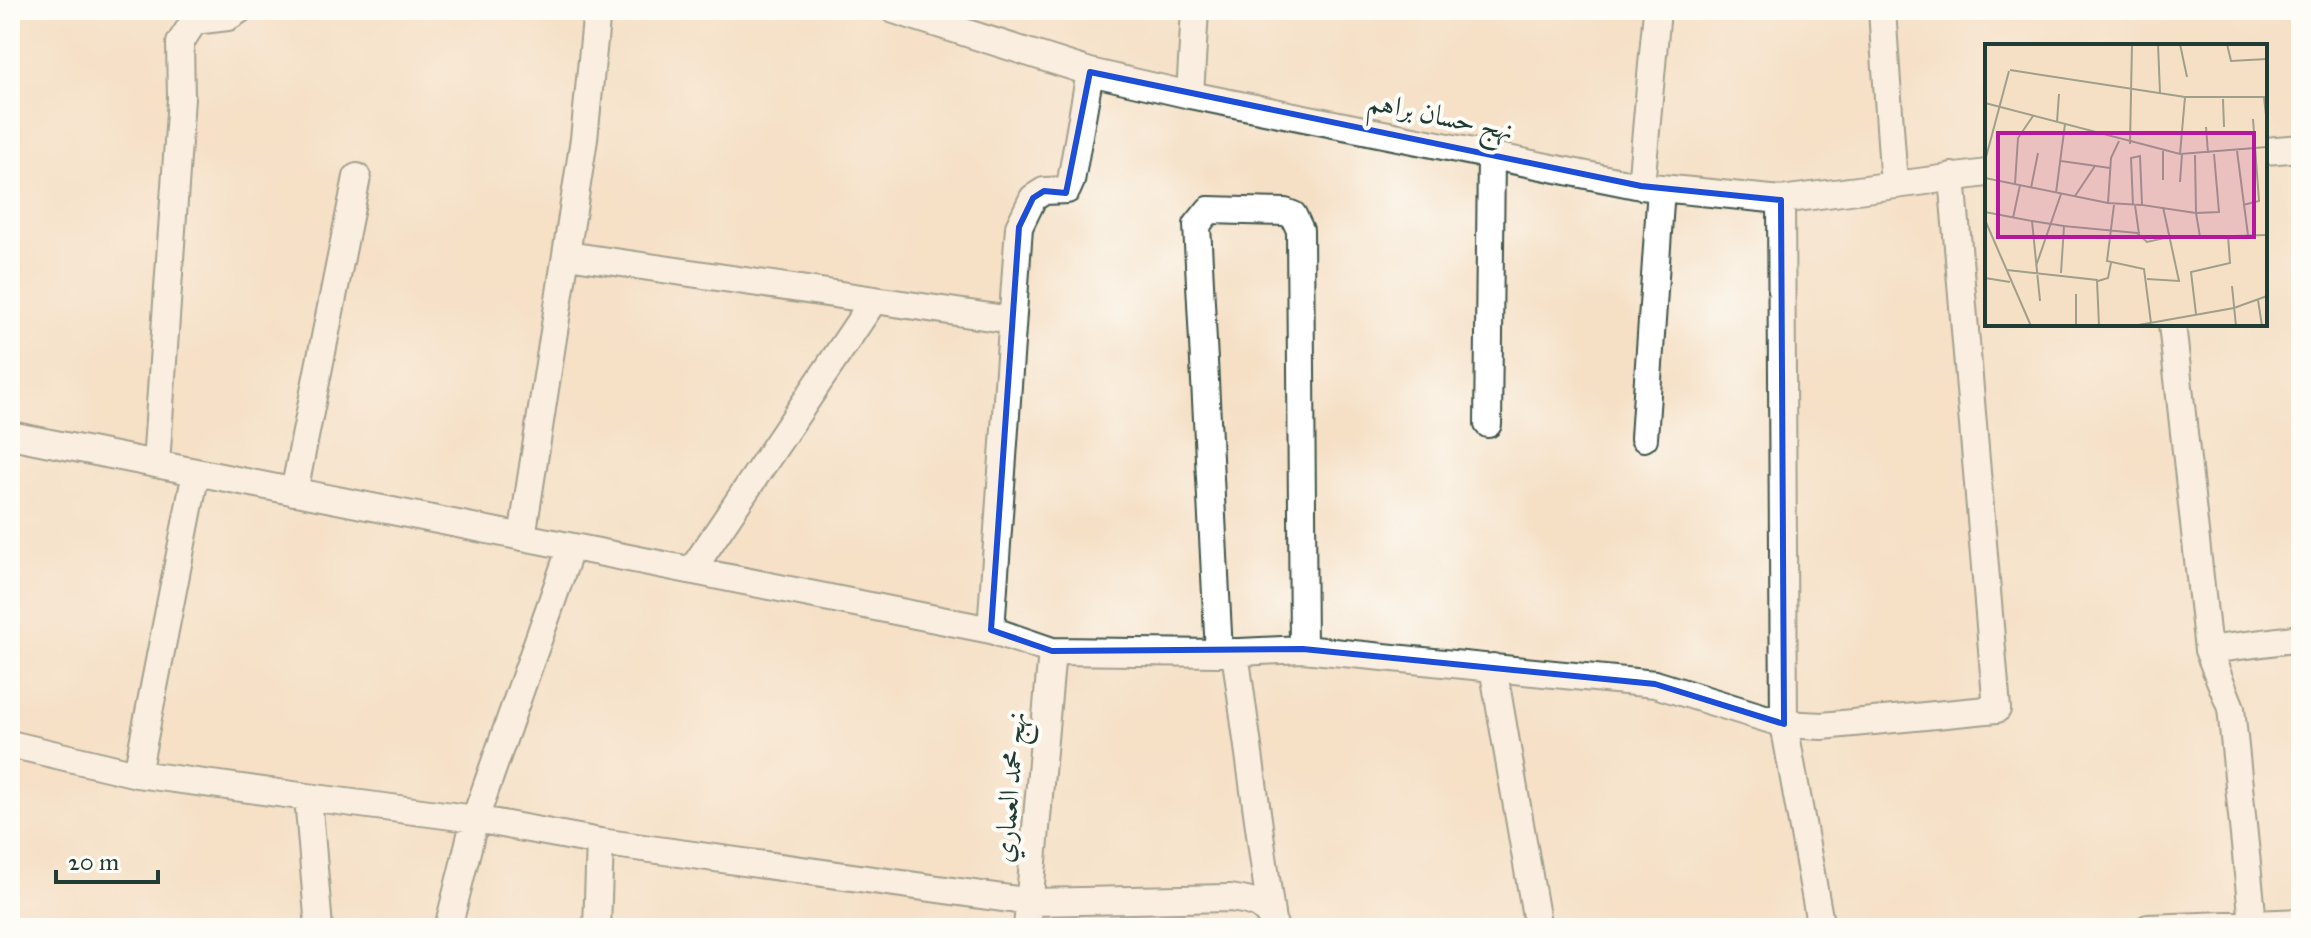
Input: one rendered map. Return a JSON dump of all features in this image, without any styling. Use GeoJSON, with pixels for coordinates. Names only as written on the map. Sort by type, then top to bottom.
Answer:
{"type":"FeatureCollection","features":[{"type":"Feature","properties":{"kind":"street"},"geometry":{"type":"LineString","coordinates":[[156,464],[181,98],[180,43],[194,21],[228,17],[239,10]]}},
{"type":"Feature","properties":{"kind":"street"},"geometry":{"type":"LineString","coordinates":[[522,537],[584,139],[597,10]]}},
{"type":"Feature","properties":{"kind":"street","name":"نهج حسان براهم"},"geometry":{"type":"LineString","coordinates":[[894,10],[1090,72],[1491,158],[1651,187],[1781,200],[1985,173]]}},
{"type":"Feature","properties":{"kind":"street"},"geometry":{"type":"LineString","coordinates":[[1190,95],[1195,10]]}},
{"type":"Feature","properties":{"kind":"street"},"geometry":{"type":"LineString","coordinates":[[1644,438],[1657,10]]}},
{"type":"Feature","properties":{"kind":"street"},"geometry":{"type":"LineString","coordinates":[[1882,10],[1894,185]]}},
{"type":"Feature","properties":{"kind":"street"},"geometry":{"type":"LineString","coordinates":[[991,630],[1019,227],[1033,198],[1044,191],[1067,190],[1090,72]]}},
{"type":"Feature","properties":{"kind":"street"},"geometry":{"type":"LineString","coordinates":[[2267,151],[2301,148]]}},
{"type":"Feature","properties":{"kind":"street"},"geometry":{"type":"LineString","coordinates":[[1488,424],[1491,158]]}},
{"type":"Feature","properties":{"kind":"street"},"geometry":{"type":"LineString","coordinates":[[10,435],[991,630],[1052,651],[1227,653],[1303,649],[1493,667],[1655,684],[1784,724],[1822,726],[1997,709],[1952,176]]}},
{"type":"Feature","properties":{"kind":"street"},"geometry":{"type":"LineString","coordinates":[[294,492],[357,177]]}},
{"type":"Feature","properties":{"kind":"street"},"geometry":{"type":"LineString","coordinates":[[1781,200],[1784,724],[1821,928]]}},
{"type":"Feature","properties":{"kind":"street"},"geometry":{"type":"LineString","coordinates":[[1273,921],[1227,653],[1197,225],[1209,210],[1285,212],[1297,220],[1300,230],[1303,649]]}},
{"type":"Feature","properties":{"kind":"street"},"geometry":{"type":"LineString","coordinates":[[567,255],[1011,320]]}},
{"type":"Feature","properties":{"kind":"street"},"geometry":{"type":"LineString","coordinates":[[692,570],[874,300]]}},
{"type":"Feature","properties":{"kind":"street"},"geometry":{"type":"LineString","coordinates":[[2172,326],[2208,650],[2231,708],[2253,923]]}},
{"type":"Feature","properties":{"kind":"street"},"geometry":{"type":"LineString","coordinates":[[137,774],[196,472]]}},
{"type":"Feature","properties":{"kind":"street"},"geometry":{"type":"LineString","coordinates":[[448,928],[475,819],[571,547]]}},
{"type":"Feature","properties":{"kind":"street"},"geometry":{"type":"LineString","coordinates":[[2208,650],[2301,638]]}},
{"type":"Feature","properties":{"kind":"street","name":"نهج محمد العماري"},"geometry":{"type":"LineString","coordinates":[[1029,915],[1052,651]]}},
{"type":"Feature","properties":{"kind":"street"},"geometry":{"type":"LineString","coordinates":[[1493,667],[1538,928]]}},
{"type":"Feature","properties":{"kind":"street"},"geometry":{"type":"LineString","coordinates":[[10,744],[137,774],[475,819],[1029,915],[1230,898],[1256,902],[1273,921]]}},
{"type":"Feature","properties":{"kind":"street"},"geometry":{"type":"LineString","coordinates":[[308,797],[319,928]]}},
{"type":"Feature","properties":{"kind":"street"},"geometry":{"type":"LineString","coordinates":[[597,928],[600,842]]}},
{"type":"Feature","properties":{"kind":"street"},"geometry":{"type":"LineString","coordinates":[[2148,928],[2301,922]]}},
{"type":"Feature","properties":{"kind":"highlighted area"},"geometry":{"type":"Polygon","coordinates":[[[1090,72],[1641,186],[1781,200],[1784,724],[1655,684],[1303,649],[1052,651],[991,630],[1019,227],[1033,198],[1044,191],[1066,193],[1090,72]]]}}]}
